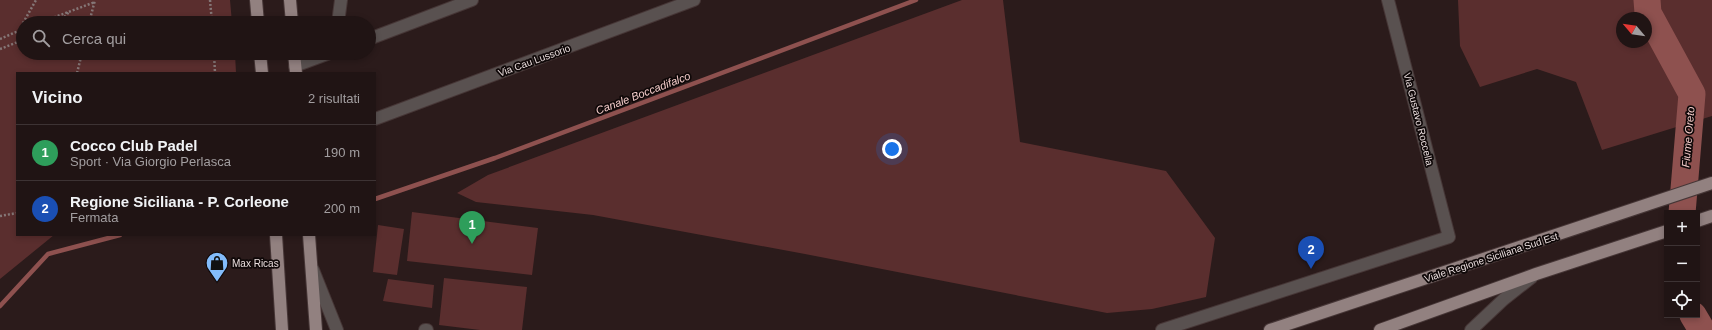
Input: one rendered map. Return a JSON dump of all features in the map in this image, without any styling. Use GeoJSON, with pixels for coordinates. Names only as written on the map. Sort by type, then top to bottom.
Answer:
{"type":"FeatureCollection","features":[{"type":"Feature","properties":{"kind":"main road"},"geometry":{"type":"LineString","coordinates":[[256,0],[257,16]]}},
{"type":"Feature","properties":{"kind":"main road"},"geometry":{"type":"LineString","coordinates":[[290,0],[291,16]]}},
{"type":"Feature","properties":{"kind":"main road"},"geometry":{"type":"LineString","coordinates":[[261,60],[262,72]]}},
{"type":"Feature","properties":{"kind":"main road","name":"Viale Regione Siciliana Sud Est"},"geometry":{"type":"LineString","coordinates":[[1270,330],[1712,182]]}},
{"type":"Feature","properties":{"kind":"main road"},"geometry":{"type":"LineString","coordinates":[[1700,220],[1712,216]]}},
{"type":"Feature","properties":{"kind":"main road"},"geometry":{"type":"LineString","coordinates":[[1380,330],[1536,274],[1664,232]]}},
{"type":"Feature","properties":{"kind":"main road"},"geometry":{"type":"LineString","coordinates":[[276,236],[282,330]]}},
{"type":"Feature","properties":{"kind":"main road"},"geometry":{"type":"LineString","coordinates":[[309,236],[316,330]]}},
{"type":"Feature","properties":{"kind":"street"},"geometry":{"type":"LineString","coordinates":[[339,16],[341,0]]}},
{"type":"Feature","properties":{"kind":"street"},"geometry":{"type":"LineString","coordinates":[[376,36],[472,0]]}},
{"type":"Feature","properties":{"kind":"street","name":"Via Cau Lussorio"},"geometry":{"type":"LineString","coordinates":[[376,119],[694,0]]}},
{"type":"Feature","properties":{"kind":"street","name":"Via Gustavo Roccella"},"geometry":{"type":"LineString","coordinates":[[1162,330],[1449,237],[1388,0]]}},
{"type":"Feature","properties":{"kind":"street"},"geometry":{"type":"LineString","coordinates":[[295,69],[315,60]]}},
{"type":"Feature","properties":{"kind":"street"},"geometry":{"type":"LineString","coordinates":[[312,268],[337,330]]}},
{"type":"Feature","properties":{"kind":"street"},"geometry":{"type":"LineString","coordinates":[[1471,330],[1504,299],[1536,274]]}},
{"type":"Feature","properties":{"kind":"path"},"geometry":{"type":"LineString","coordinates":[[210,0],[211,16]]}},
{"type":"Feature","properties":{"kind":"path"},"geometry":{"type":"LineString","coordinates":[[27,16],[35,1]]}},
{"type":"Feature","properties":{"kind":"path"},"geometry":{"type":"LineString","coordinates":[[58,16],[95,1]]}},
{"type":"Feature","properties":{"kind":"path"},"geometry":{"type":"LineString","coordinates":[[91,16],[95,1]]}},
{"type":"Feature","properties":{"kind":"path"},"geometry":{"type":"LineString","coordinates":[[66,16],[71,11]]}},
{"type":"Feature","properties":{"kind":"path"},"geometry":{"type":"LineString","coordinates":[[0,39],[16,32]]}},
{"type":"Feature","properties":{"kind":"path"},"geometry":{"type":"LineString","coordinates":[[0,49],[16,43]]}},
{"type":"Feature","properties":{"kind":"path"},"geometry":{"type":"LineString","coordinates":[[77,72],[80,60]]}},
{"type":"Feature","properties":{"kind":"path"},"geometry":{"type":"LineString","coordinates":[[214,60],[215,72]]}},
{"type":"Feature","properties":{"kind":"path"},"geometry":{"type":"LineString","coordinates":[[0,216],[16,213]]}},
{"type":"Feature","properties":{"kind":"shaded area"},"geometry":{"type":"Polygon","coordinates":[[[0,0],[230,0],[231,16],[16,16],[16,60],[235,60],[236,72],[16,72],[16,236],[53,236],[0,279],[0,0]]]}},
{"type":"Feature","properties":{"kind":"shaded area"},"geometry":{"type":"Polygon","coordinates":[[[962,0],[1003,0],[1020,142],[1166,171],[1215,238],[1206,297],[1152,309],[1107,313],[805,254],[593,215],[476,202],[457,193],[488,175],[962,0]]]}},
{"type":"Feature","properties":{"kind":"shaded area"},"geometry":{"type":"Polygon","coordinates":[[[1458,0],[1712,0],[1712,116],[1602,150],[1576,82],[1537,69],[1480,87],[1460,46],[1458,0]]]}},
{"type":"Feature","properties":{"kind":"shaded area"},"geometry":{"type":"Polygon","coordinates":[[[412,212],[538,228],[532,275],[407,261],[412,212]]]}},
{"type":"Feature","properties":{"kind":"shaded area"},"geometry":{"type":"Polygon","coordinates":[[[378,225],[404,229],[397,275],[373,272],[378,225]]]}},
{"type":"Feature","properties":{"kind":"shaded area"},"geometry":{"type":"Polygon","coordinates":[[[444,278],[527,287],[522,330],[480,330],[439,325],[444,278]]]}},
{"type":"Feature","properties":{"kind":"shaded area"},"geometry":{"type":"Polygon","coordinates":[[[388,279],[434,285],[432,308],[383,301],[388,279]]]}},
{"type":"Feature","properties":{"kind":"waterway","name":"Canale Boccadifalco"},"geometry":{"type":"LineString","coordinates":[[376,199],[495,158],[916,0]]}},
{"type":"Feature","properties":{"kind":"waterway","name":"Fiume Oreto"},"geometry":{"type":"LineString","coordinates":[[1647,0],[1648,13],[1692,94],[1682,210]]}},
{"type":"Feature","properties":{"kind":"waterway","name":"Canale Boccadifalco"},"geometry":{"type":"LineString","coordinates":[[0,306],[48,254],[116,236]]}},
{"type":"Feature","properties":{"kind":"waterway","name":"Fiume Oreto"},"geometry":{"type":"LineString","coordinates":[[1695,318],[1702,330]]}},
{"type":"Feature","properties":{"kind":"place","name":"Cocco Club Padel"},"geometry":{"type":"Point","coordinates":[472,244]}},
{"type":"Feature","properties":{"kind":"place","name":"Regione Siciliana - P. Corleone"},"geometry":{"type":"Point","coordinates":[1311,269]}},
{"type":"Feature","properties":{"kind":"place","name":"Max Ricas"},"geometry":{"type":"Point","coordinates":[217,282]}}]}
